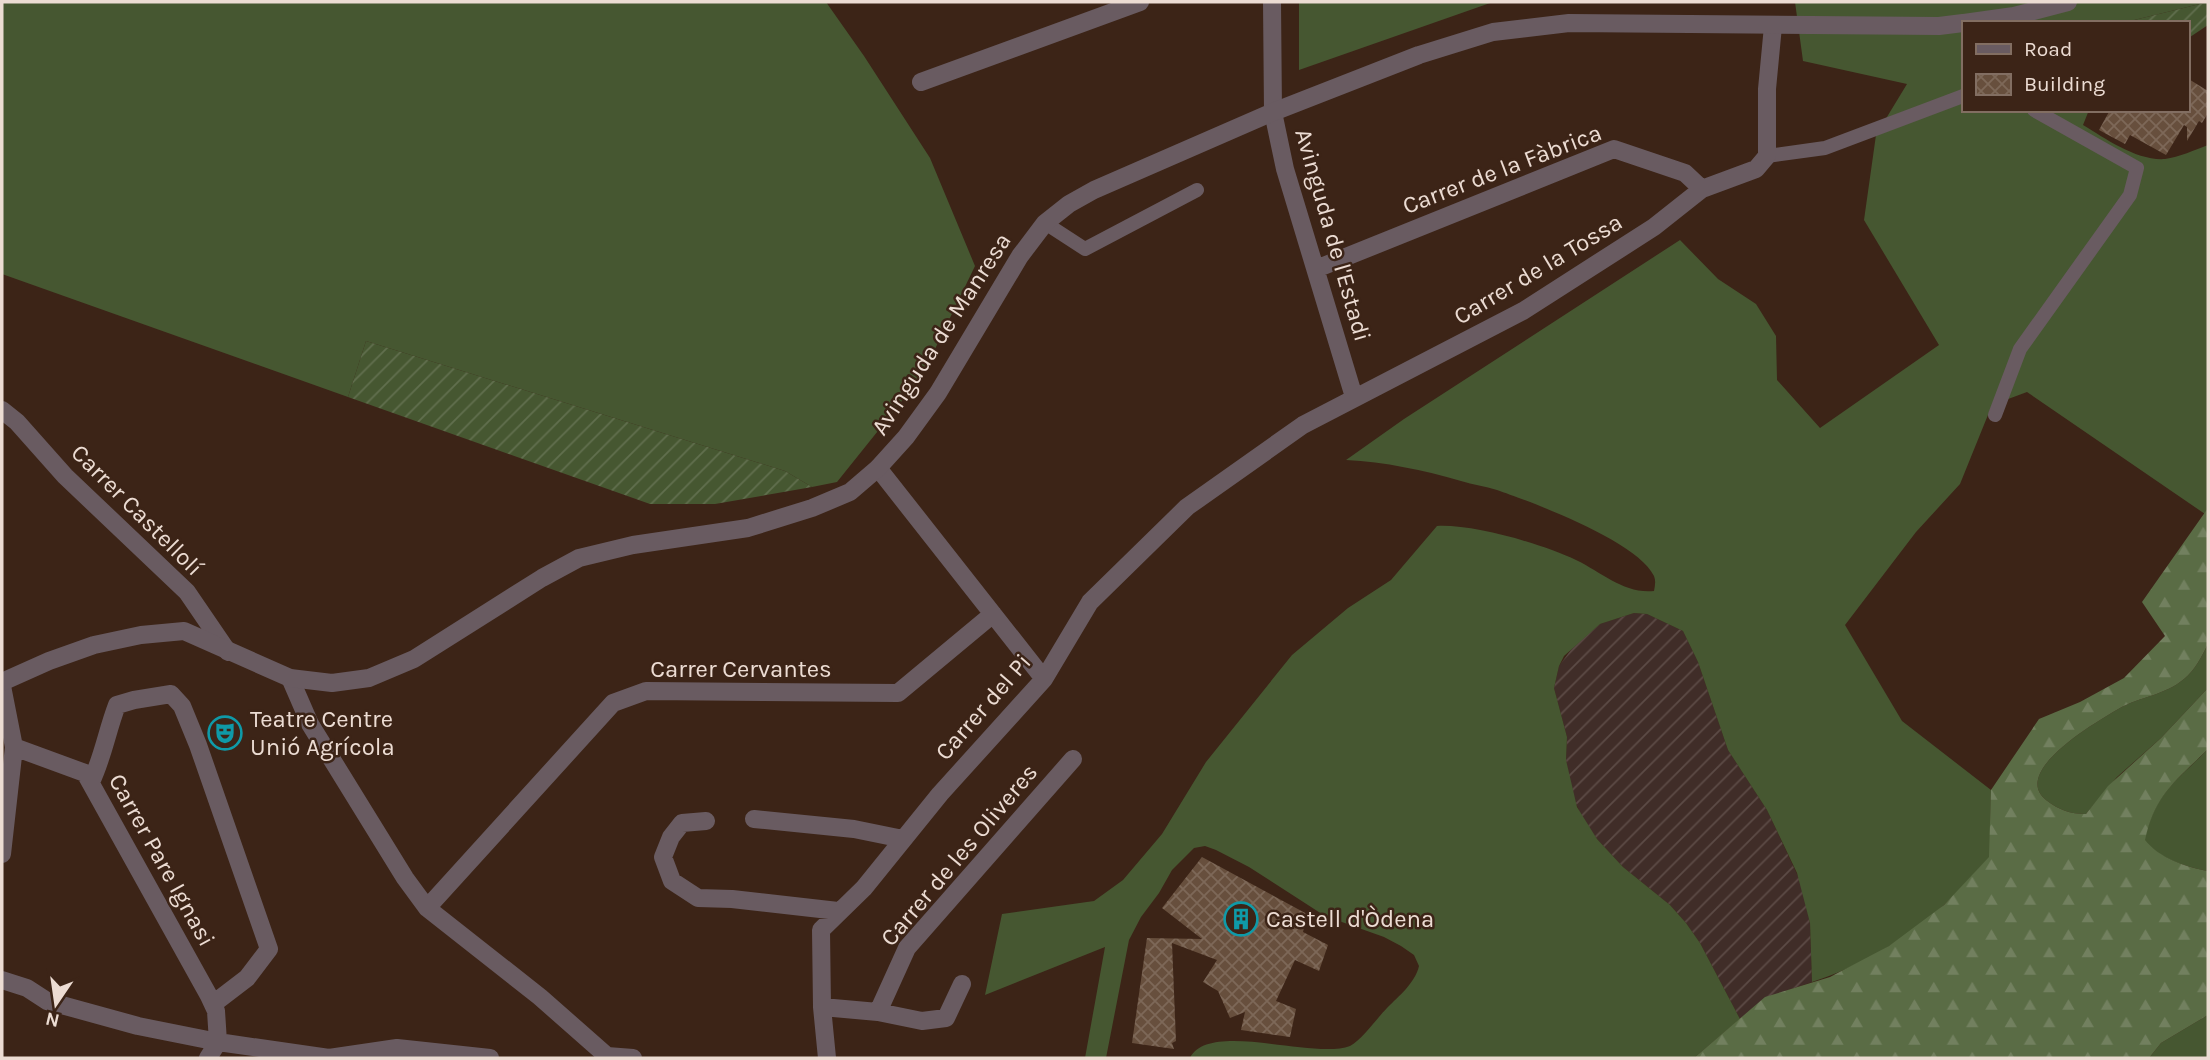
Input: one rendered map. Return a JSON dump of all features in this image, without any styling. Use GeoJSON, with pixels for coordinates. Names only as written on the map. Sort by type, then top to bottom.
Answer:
{"type":"FeatureCollection","features":[{"type":"Feature","properties":{"kind":"street"},"geometry":{"type":"LineString","coordinates":[[921,82],[1140,2]]}},
{"type":"Feature","properties":{"kind":"street","name":"Avinguda de l'Estadi"},"geometry":{"type":"LineString","coordinates":[[1272,2],[1273,112],[1285,169],[1354,397]]}},
{"type":"Feature","properties":{"kind":"street","name":"Avinguda de Manresa"},"geometry":{"type":"LineString","coordinates":[[1978,21],[2014,16],[2068,2]]}},
{"type":"Feature","properties":{"kind":"street","name":"Avinguda de Manresa"},"geometry":{"type":"LineString","coordinates":[[2,684],[49,661],[94,645],[141,635],[184,631],[290,678],[332,683],[369,677],[414,659],[542,578],[579,558],[633,545],[748,528],[812,508],[850,492],[878,468],[906,437],[938,393],[1020,256],[1045,223],[1069,204],[1094,190],[1273,112],[1419,55],[1493,32],[1569,23],[1773,26],[1939,26],[1962,23]]}},
{"type":"Feature","properties":{"kind":"street"},"geometry":{"type":"LineString","coordinates":[[1767,156],[1767,89],[1773,26]]}},
{"type":"Feature","properties":{"kind":"street","name":"Carrer de la Fàbrica"},"geometry":{"type":"LineString","coordinates":[[1316,269],[1614,149],[1685,173],[1702,189]]}},
{"type":"Feature","properties":{"kind":"street","name":"Carrer de la Tossa"},"geometry":{"type":"LineString","coordinates":[[1354,397],[1524,312],[1654,227],[1702,189],[1756,169],[1767,156]]}},
{"type":"Feature","properties":{"kind":"street","name":"Carrer del Pi"},"geometry":{"type":"LineString","coordinates":[[827,1058],[822,1007],[821,930],[864,888],[940,794],[1044,679],[1090,602],[1187,507],[1303,425],[1354,397]]}},
{"type":"Feature","properties":{"kind":"street","name":"Carrer Castellolí"},"geometry":{"type":"LineString","coordinates":[[2,410],[18,422],[65,476],[187,592],[228,652]]}},
{"type":"Feature","properties":{"kind":"street"},"geometry":{"type":"LineString","coordinates":[[878,468],[1044,679]]}},
{"type":"Feature","properties":{"kind":"street","name":"Carrer Cervantes"},"geometry":{"type":"LineString","coordinates":[[427,908],[613,703],[646,691],[898,692],[993,614]]}},
{"type":"Feature","properties":{"kind":"street"},"geometry":{"type":"LineString","coordinates":[[290,678],[310,724],[405,878],[427,908],[540,997],[607,1056],[633,1058]]}},
{"type":"Feature","properties":{"kind":"street"},"geometry":{"type":"LineString","coordinates":[[2,684],[14,747],[2,854]]}},
{"type":"Feature","properties":{"kind":"street"},"geometry":{"type":"LineString","coordinates":[[91,782],[104,752],[108,726],[117,705],[171,694],[182,706],[198,745],[269,949],[247,978],[213,1004]]}},
{"type":"Feature","properties":{"kind":"street","name":"Carrer Pare Ignasi"},"geometry":{"type":"LineString","coordinates":[[14,747],[85,773],[213,1004],[218,1042]]}},
{"type":"Feature","properties":{"kind":"street","name":"Carrer de les Oliveres"},"geometry":{"type":"LineString","coordinates":[[878,1012],[907,948],[1073,759]]}},
{"type":"Feature","properties":{"kind":"street"},"geometry":{"type":"LineString","coordinates":[[754,819],[855,829],[903,839]]}},
{"type":"Feature","properties":{"kind":"street"},"geometry":{"type":"LineString","coordinates":[[706,821],[682,823],[671,837],[663,858],[672,881],[698,898],[732,899],[838,911]]}},
{"type":"Feature","properties":{"kind":"street"},"geometry":{"type":"LineString","coordinates":[[2,980],[27,988],[47,1001],[138,1026],[293,1055],[330,1058],[397,1048],[490,1058]]}},
{"type":"Feature","properties":{"kind":"street"},"geometry":{"type":"LineString","coordinates":[[822,1007],[878,1012],[922,1021],[946,1018],[962,984]]}},
{"type":"Feature","properties":{"kind":"street"},"geometry":{"type":"LineString","coordinates":[[208,1058],[218,1042]]}},
{"type":"Feature","properties":{"kind":"lane"},"geometry":{"type":"LineString","coordinates":[[1767,156],[1825,148],[1962,96]]}},
{"type":"Feature","properties":{"kind":"lane"},"geometry":{"type":"LineString","coordinates":[[1995,415],[2020,349],[2130,195],[2137,168],[2038,112]]}},
{"type":"Feature","properties":{"kind":"lane"},"geometry":{"type":"LineString","coordinates":[[1045,223],[1085,249],[1197,190]]}},
{"type":"Feature","properties":{"kind":"shaded area"},"geometry":{"type":"Polygon","coordinates":[[[1634,613],[1647,614],[1683,631],[1698,662],[1728,750],[1767,810],[1802,885],[1810,923],[1812,982],[1765,998],[1740,1019],[1700,943],[1686,923],[1670,905],[1623,867],[1597,839],[1583,820],[1573,796],[1566,760],[1567,737],[1554,688],[1559,666],[1573,647],[1600,624],[1634,613]]]}},
{"type":"Feature","properties":{"kind":"green space"},"geometry":{"type":"Polygon","coordinates":[[[2,2],[826,2],[930,158],[975,266],[922,376],[837,482],[812,487],[785,471],[366,341],[348,397],[2,274],[2,2]]]}},
{"type":"Feature","properties":{"kind":"green space"},"geometry":{"type":"Polygon","coordinates":[[[1299,2],[1493,2],[1299,70],[1299,2]]]}},
{"type":"Feature","properties":{"kind":"green space"},"geometry":{"type":"Polygon","coordinates":[[[1795,2],[2208,2],[2130,21],[1962,21],[1962,112],[2088,112],[2083,125],[2122,148],[2154,159],[2176,157],[2208,145],[2208,508],[2205,514],[2027,392],[1992,405],[1960,484],[1916,532],[1845,625],[1902,721],[1991,790],[1990,857],[1945,904],[1899,940],[1865,960],[1812,982],[1810,923],[1797,873],[1767,810],[1728,750],[1698,662],[1683,631],[1647,614],[1634,613],[1600,624],[1564,656],[1554,688],[1567,737],[1566,760],[1577,807],[1597,839],[1623,867],[1670,905],[1686,923],[1700,943],[1740,1019],[1694,1058],[1190,1058],[1201,1047],[1218,1042],[1239,1041],[1333,1049],[1350,1046],[1406,989],[1419,966],[1414,955],[1401,946],[1384,937],[1325,916],[1249,867],[1205,846],[1194,848],[1172,870],[1129,940],[1106,1058],[1085,1058],[1105,947],[985,995],[1002,914],[1094,901],[1123,880],[1162,834],[1206,762],[1292,655],[1348,608],[1391,580],[1437,526],[1469,528],[1527,542],[1576,560],[1623,586],[1654,591],[1654,576],[1644,563],[1607,537],[1558,514],[1497,490],[1432,473],[1346,460],[1404,419],[1680,240],[1718,279],[1756,304],[1776,336],[1777,380],[1820,428],[1939,345],[1864,220],[1876,135],[1907,84],[1803,61],[1795,2]]]}},
{"type":"Feature","properties":{"kind":"green space"},"geometry":{"type":"Polygon","coordinates":[[[2208,2],[2208,25],[2189,38],[2189,21],[2130,21],[2208,2]]]}},
{"type":"Feature","properties":{"kind":"green space"},"geometry":{"type":"Polygon","coordinates":[[[366,341],[785,471],[812,487],[715,504],[650,504],[348,397],[366,341]]]}},
{"type":"Feature","properties":{"kind":"green space"},"geometry":{"type":"Polygon","coordinates":[[[2208,508],[2208,644],[2198,663],[2177,684],[2120,708],[2077,735],[2048,762],[2039,775],[2038,788],[2046,800],[2055,806],[2086,814],[2108,786],[2161,738],[2208,688],[2208,749],[2161,799],[2145,840],[2174,861],[2208,871],[2208,1015],[2161,1043],[2149,1058],[1694,1058],[1765,997],[1830,977],[1889,946],[1944,905],[1989,857],[1991,790],[2039,719],[2080,702],[2124,678],[2165,636],[2142,602],[2208,508]]]}},
{"type":"Feature","properties":{"kind":"green space"},"geometry":{"type":"Polygon","coordinates":[[[2208,644],[2208,688],[2161,738],[2117,777],[2086,814],[2065,811],[2046,800],[2038,788],[2039,775],[2061,748],[2120,708],[2177,684],[2192,671],[2208,644]]]}},
{"type":"Feature","properties":{"kind":"green space"},"geometry":{"type":"Polygon","coordinates":[[[2208,749],[2208,871],[2173,861],[2144,841],[2154,810],[2161,799],[2208,749]]]}},
{"type":"Feature","properties":{"kind":"green space"},"geometry":{"type":"Polygon","coordinates":[[[2208,1015],[2208,1058],[2149,1058],[2161,1043],[2208,1015]]]}},
{"type":"Feature","properties":{"kind":"building"},"geometry":{"type":"Polygon","coordinates":[[[2189,79],[2208,91],[2208,113],[2202,123],[2199,121],[2187,141],[2187,127],[2184,125],[2166,155],[2130,135],[2125,144],[2099,130],[2109,112],[2189,112],[2189,79]]]}},
{"type":"Feature","properties":{"kind":"building"},"geometry":{"type":"Polygon","coordinates":[[[1202,857],[1307,914],[1303,932],[1328,945],[1319,971],[1295,960],[1276,1001],[1296,1009],[1290,1037],[1241,1030],[1245,1012],[1230,1018],[1218,991],[1203,982],[1217,960],[1172,943],[1176,1041],[1172,1043],[1174,1049],[1132,1043],[1147,938],[1202,939],[1162,908],[1202,857]]]}},
{"type":"Feature","properties":{"kind":"place","name":"Teatre Centre Unió Agrícola"},"geometry":{"type":"Point","coordinates":[225,733]}},
{"type":"Feature","properties":{"kind":"place","name":"Castell d'Òdena"},"geometry":{"type":"Point","coordinates":[1241,919]}}]}
